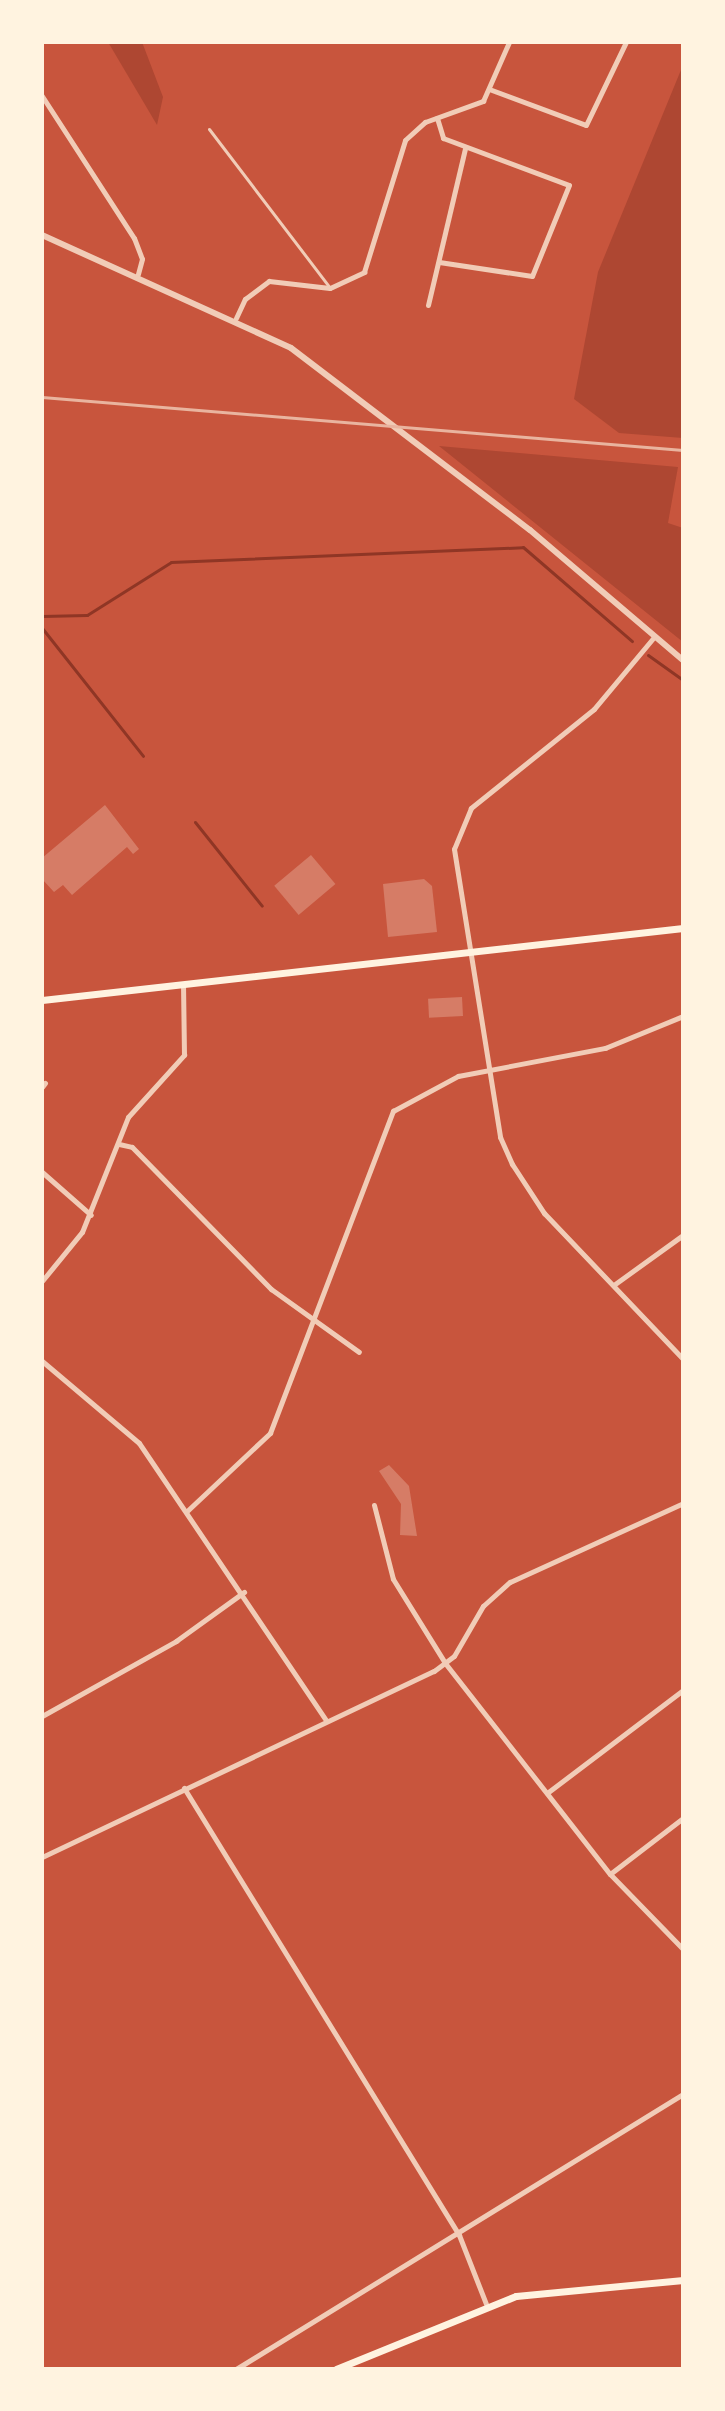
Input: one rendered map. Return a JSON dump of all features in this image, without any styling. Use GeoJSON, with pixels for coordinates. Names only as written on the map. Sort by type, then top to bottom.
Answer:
{"type":"FeatureCollection","features":[{"type":"Feature","properties":{"kind":"main road"},"geometry":{"type":"LineString","coordinates":[[42,1000],[683,928]]}},
{"type":"Feature","properties":{"kind":"main road"},"geometry":{"type":"LineString","coordinates":[[336,2369],[486,2304],[683,2280]]}},
{"type":"Feature","properties":{"kind":"street"},"geometry":{"type":"LineString","coordinates":[[236,318],[245,299],[269,281],[330,288],[364,272],[405,140],[437,118],[473,109],[489,89],[509,42]]}},
{"type":"Feature","properties":{"kind":"street"},"geometry":{"type":"LineString","coordinates":[[489,89],[586,125],[626,42]]}},
{"type":"Feature","properties":{"kind":"street"},"geometry":{"type":"LineString","coordinates":[[42,96],[134,238],[142,259],[138,274]]}},
{"type":"Feature","properties":{"kind":"street"},"geometry":{"type":"LineString","coordinates":[[437,118],[443,138],[569,185],[532,276],[439,262]]}},
{"type":"Feature","properties":{"kind":"street"},"geometry":{"type":"LineString","coordinates":[[428,305],[439,262],[438,244],[465,148]]}},
{"type":"Feature","properties":{"kind":"street"},"geometry":{"type":"LineString","coordinates":[[42,235],[236,318],[291,348],[399,427],[683,660]]}},
{"type":"Feature","properties":{"kind":"street"},"geometry":{"type":"LineString","coordinates":[[654,637],[594,709],[471,808],[458,828],[454,849],[500,1137],[523,1183],[683,1359]]}},
{"type":"Feature","properties":{"kind":"street"},"geometry":{"type":"LineString","coordinates":[[42,1281],[91,1215],[128,1117],[187,1049],[183,984]]}},
{"type":"Feature","properties":{"kind":"street"},"geometry":{"type":"LineString","coordinates":[[187,1511],[259,1450],[282,1405],[311,1317],[393,1111],[424,1088],[489,1069],[605,1048],[683,1016]]}},
{"type":"Feature","properties":{"kind":"street"},"geometry":{"type":"LineString","coordinates":[[119,1144],[132,1147],[234,1255],[359,1352]]}},
{"type":"Feature","properties":{"kind":"street"},"geometry":{"type":"LineString","coordinates":[[42,1172],[91,1215]]}},
{"type":"Feature","properties":{"kind":"street"},"geometry":{"type":"LineString","coordinates":[[615,1284],[683,1235]]}},
{"type":"Feature","properties":{"kind":"street"},"geometry":{"type":"LineString","coordinates":[[42,1361],[139,1443],[244,1592],[326,1720]]}},
{"type":"Feature","properties":{"kind":"street"},"geometry":{"type":"LineString","coordinates":[[42,1857],[445,1663],[483,1606],[510,1582],[683,1503]]}},
{"type":"Feature","properties":{"kind":"street"},"geometry":{"type":"LineString","coordinates":[[374,1505],[393,1579],[445,1663],[610,1874],[683,1949]]}},
{"type":"Feature","properties":{"kind":"street"},"geometry":{"type":"LineString","coordinates":[[42,1716],[176,1641],[244,1592]]}},
{"type":"Feature","properties":{"kind":"street"},"geometry":{"type":"LineString","coordinates":[[547,1793],[683,1690]]}},
{"type":"Feature","properties":{"kind":"street"},"geometry":{"type":"LineString","coordinates":[[184,1788],[459,2235],[486,2304]]}},
{"type":"Feature","properties":{"kind":"street"},"geometry":{"type":"LineString","coordinates":[[610,1874],[683,1818]]}},
{"type":"Feature","properties":{"kind":"street"},"geometry":{"type":"LineString","coordinates":[[236,2369],[459,2235],[683,2094]]}},
{"type":"Feature","properties":{"kind":"lane"},"geometry":{"type":"LineString","coordinates":[[209,129],[330,288]]}},
{"type":"Feature","properties":{"kind":"shaded area"},"geometry":{"type":"Polygon","coordinates":[[[108,42],[142,42],[163,97],[157,125],[108,42]]]}},
{"type":"Feature","properties":{"kind":"shaded area"},"geometry":{"type":"Polygon","coordinates":[[[683,65],[683,438],[619,433],[574,399],[598,272],[683,65]]]}},
{"type":"Feature","properties":{"kind":"shaded area"},"geometry":{"type":"Polygon","coordinates":[[[439,446],[678,467],[668,523],[683,528],[683,642],[439,446]]]}},
{"type":"Feature","properties":{"kind":"building"},"geometry":{"type":"Polygon","coordinates":[[[105,805],[139,849],[133,854],[127,847],[72,895],[63,885],[54,892],[42,879],[42,858],[105,805]]]}},
{"type":"Feature","properties":{"kind":"building"},"geometry":{"type":"Polygon","coordinates":[[[311,855],[335,884],[299,915],[274,886],[311,855]]]}},
{"type":"Feature","properties":{"kind":"building"},"geometry":{"type":"Polygon","coordinates":[[[424,879],[432,886],[437,932],[388,937],[383,884],[424,879]]]}},
{"type":"Feature","properties":{"kind":"building"},"geometry":{"type":"Polygon","coordinates":[[[462,997],[463,1016],[429,1018],[428,999],[462,997]]]}},
{"type":"Feature","properties":{"kind":"building"},"geometry":{"type":"Polygon","coordinates":[[[389,1465],[409,1486],[417,1536],[400,1535],[401,1504],[379,1471],[389,1465]]]}},
{"type":"Feature","properties":{"kind":"waterway"},"geometry":{"type":"LineString","coordinates":[[42,616],[87,615],[171,562],[523,547],[632,641]]}},
{"type":"Feature","properties":{"kind":"waterway"},"geometry":{"type":"LineString","coordinates":[[42,628],[143,756]]}},
{"type":"Feature","properties":{"kind":"waterway"},"geometry":{"type":"LineString","coordinates":[[648,655],[683,680]]}},
{"type":"Feature","properties":{"kind":"waterway"},"geometry":{"type":"LineString","coordinates":[[195,822],[262,906]]}},
{"type":"Feature","properties":{"kind":"railway"},"geometry":{"type":"LineString","coordinates":[[42,397],[683,450]]}}]}
